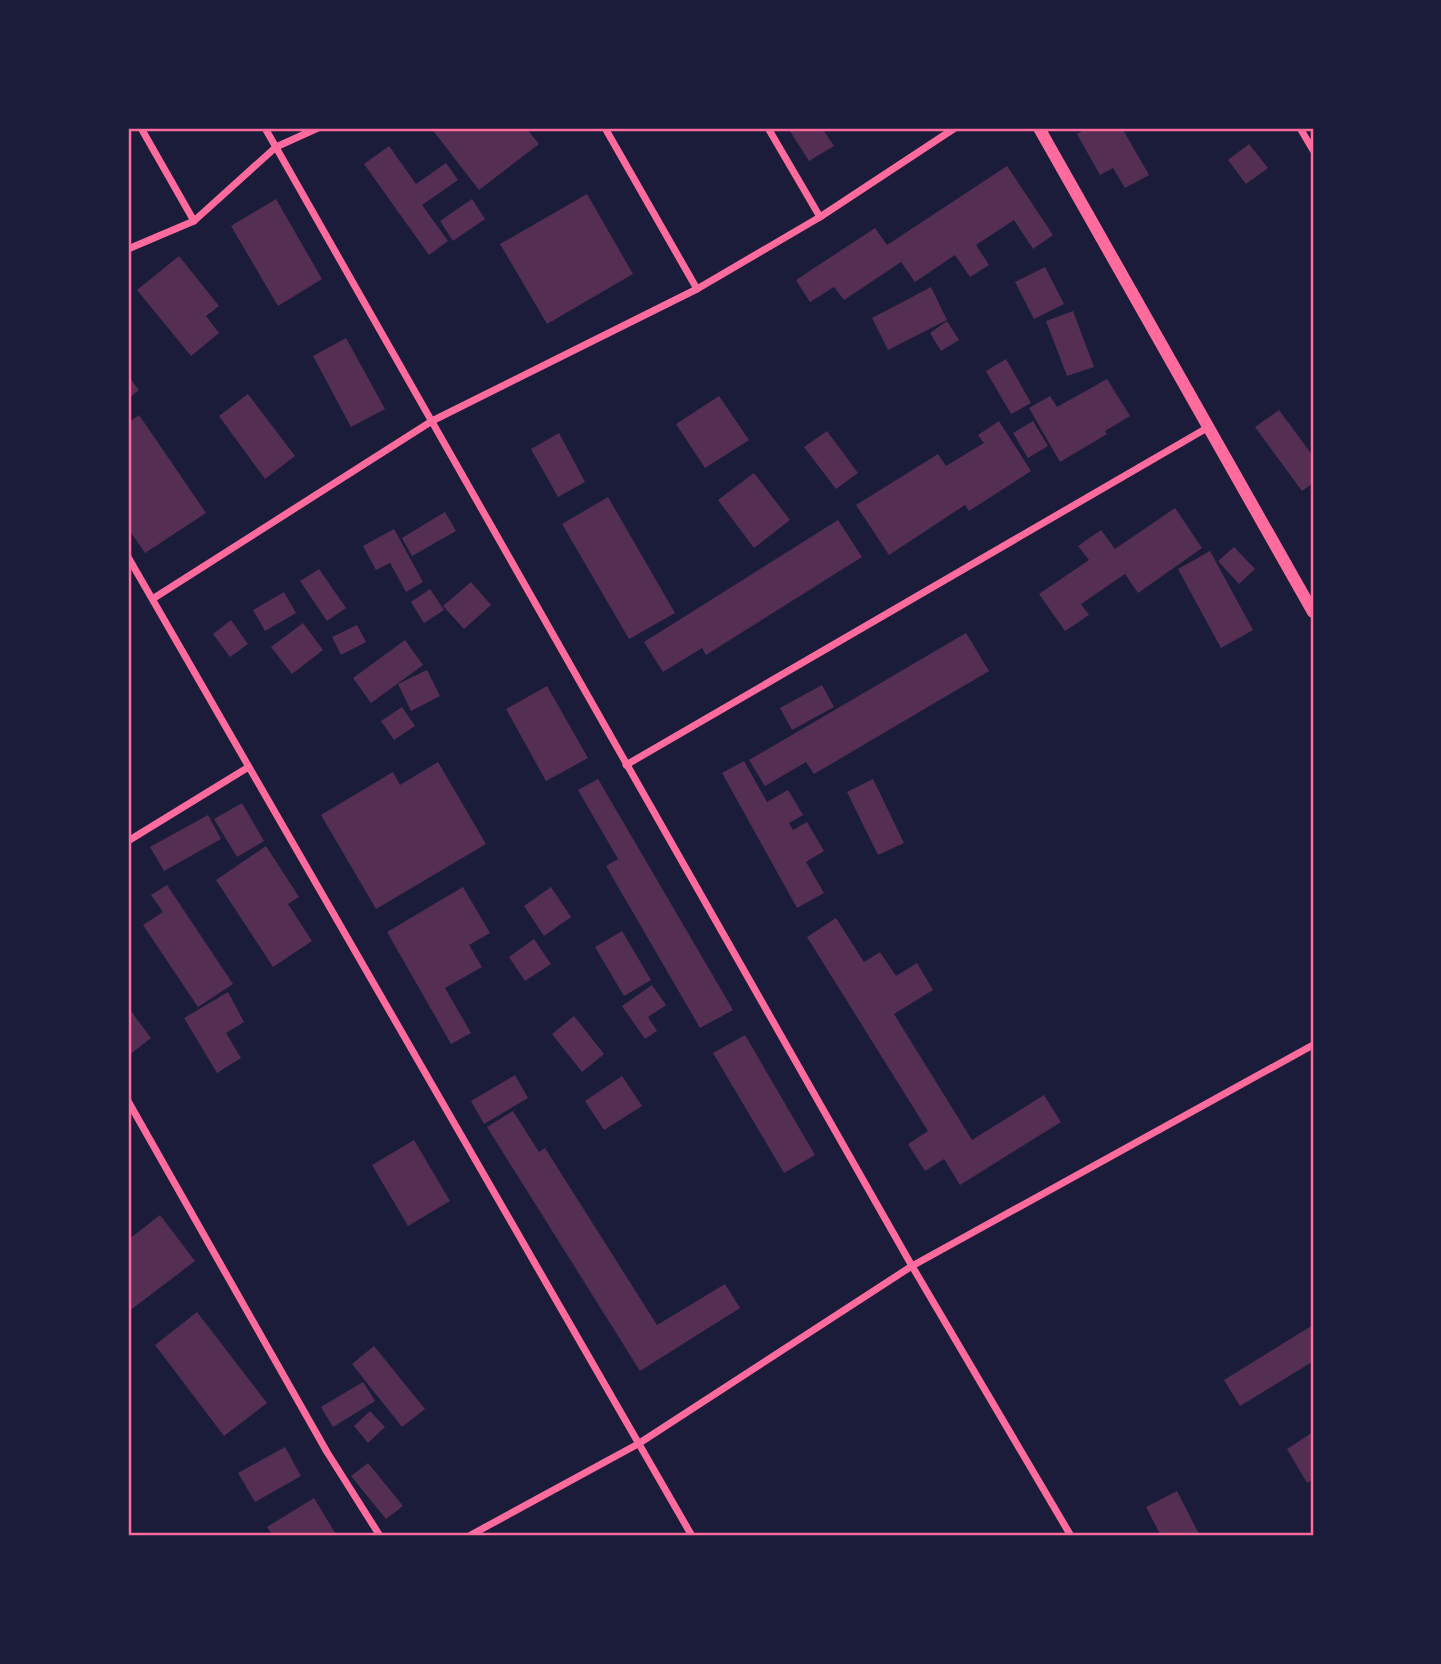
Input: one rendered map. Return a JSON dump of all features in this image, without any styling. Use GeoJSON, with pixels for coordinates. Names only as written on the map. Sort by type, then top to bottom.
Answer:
{"type":"FeatureCollection","features":[{"type":"Feature","properties":{"kind":"street"},"geometry":{"type":"LineString","coordinates":[[141,128],[194,221]]}},
{"type":"Feature","properties":{"kind":"street"},"geometry":{"type":"LineString","coordinates":[[265,128],[912,1266],[1071,1536]]}},
{"type":"Feature","properties":{"kind":"street"},"geometry":{"type":"LineString","coordinates":[[128,249],[194,221],[276,147],[318,128]]}},
{"type":"Feature","properties":{"kind":"street"},"geometry":{"type":"LineString","coordinates":[[606,128],[697,289]]}},
{"type":"Feature","properties":{"kind":"street"},"geometry":{"type":"LineString","coordinates":[[768,128],[820,217]]}},
{"type":"Feature","properties":{"kind":"street"},"geometry":{"type":"LineString","coordinates":[[154,598],[432,421],[697,289],[820,217],[954,128]]}},
{"type":"Feature","properties":{"kind":"street"},"geometry":{"type":"LineString","coordinates":[[1039,128],[1313,612]]}},
{"type":"Feature","properties":{"kind":"street"},"geometry":{"type":"LineString","coordinates":[[1300,128],[1313,150]]}},
{"type":"Feature","properties":{"kind":"street"},"geometry":{"type":"LineString","coordinates":[[626,765],[1207,428]]}},
{"type":"Feature","properties":{"kind":"street"},"geometry":{"type":"LineString","coordinates":[[128,557],[154,598],[247,768],[692,1536]]}},
{"type":"Feature","properties":{"kind":"street"},"geometry":{"type":"LineString","coordinates":[[128,841],[247,768]]}},
{"type":"Feature","properties":{"kind":"street"},"geometry":{"type":"LineString","coordinates":[[469,1536],[638,1444],[912,1266],[1313,1045]]}},
{"type":"Feature","properties":{"kind":"street"},"geometry":{"type":"LineString","coordinates":[[128,1101],[327,1451],[380,1536]]}},
{"type":"Feature","properties":{"kind":"building"},"geometry":{"type":"Polygon","coordinates":[[[431,128],[526,128],[539,144],[479,190],[431,128]]]}},
{"type":"Feature","properties":{"kind":"building"},"geometry":{"type":"Polygon","coordinates":[[[788,128],[822,128],[834,146],[809,161],[788,128]]]}},
{"type":"Feature","properties":{"kind":"building"},"geometry":{"type":"Polygon","coordinates":[[[1088,128],[1122,128],[1149,175],[1125,188],[1113,168],[1100,175],[1077,134],[1088,128]]]}},
{"type":"Feature","properties":{"kind":"building"},"geometry":{"type":"Polygon","coordinates":[[[1249,144],[1268,168],[1246,184],[1228,160],[1249,144]]]}},
{"type":"Feature","properties":{"kind":"building"},"geometry":{"type":"Polygon","coordinates":[[[389,146],[416,184],[446,163],[458,180],[422,205],[448,241],[429,255],[364,164],[389,146]]]}},
{"type":"Feature","properties":{"kind":"building"},"geometry":{"type":"Polygon","coordinates":[[[1007,166],[1053,235],[1033,249],[1014,220],[976,245],[989,265],[970,277],[955,255],[915,282],[901,262],[844,300],[834,287],[810,302],[796,280],[875,228],[887,245],[1007,166]]]}},
{"type":"Feature","properties":{"kind":"building"},"geometry":{"type":"Polygon","coordinates":[[[587,194],[633,274],[547,324],[500,244],[587,194]]]}},
{"type":"Feature","properties":{"kind":"building"},"geometry":{"type":"Polygon","coordinates":[[[276,199],[322,279],[278,306],[231,226],[276,199]]]}},
{"type":"Feature","properties":{"kind":"building"},"geometry":{"type":"Polygon","coordinates":[[[472,199],[485,219],[453,241],[440,221],[472,199]]]}},
{"type":"Feature","properties":{"kind":"building"},"geometry":{"type":"Polygon","coordinates":[[[179,256],[219,306],[206,316],[219,333],[191,356],[137,290],[179,256]]]}},
{"type":"Feature","properties":{"kind":"building"},"geometry":{"type":"Polygon","coordinates":[[[1045,267],[1064,304],[1034,319],[1015,282],[1045,267]]]}},
{"type":"Feature","properties":{"kind":"building"},"geometry":{"type":"Polygon","coordinates":[[[931,287],[947,320],[888,350],[872,318],[931,287]]]}},
{"type":"Feature","properties":{"kind":"building"},"geometry":{"type":"Polygon","coordinates":[[[1073,311],[1094,367],[1067,376],[1046,321],[1073,311]]]}},
{"type":"Feature","properties":{"kind":"building"},"geometry":{"type":"Polygon","coordinates":[[[947,321],[959,340],[941,351],[930,333],[947,321]]]}},
{"type":"Feature","properties":{"kind":"building"},"geometry":{"type":"Polygon","coordinates":[[[346,338],[385,409],[351,427],[313,356],[346,338]]]}},
{"type":"Feature","properties":{"kind":"building"},"geometry":{"type":"Polygon","coordinates":[[[1006,359],[1031,403],[1011,414],[986,371],[1006,359]]]}},
{"type":"Feature","properties":{"kind":"building"},"geometry":{"type":"Polygon","coordinates":[[[128,376],[139,390],[128,399],[128,376]]]}},
{"type":"Feature","properties":{"kind":"building"},"geometry":{"type":"Polygon","coordinates":[[[1107,379],[1130,416],[1105,431],[1107,434],[1060,462],[1029,408],[1050,396],[1057,407],[1107,379]]]}},
{"type":"Feature","properties":{"kind":"building"},"geometry":{"type":"Polygon","coordinates":[[[248,394],[295,456],[265,479],[219,416],[248,394]]]}},
{"type":"Feature","properties":{"kind":"building"},"geometry":{"type":"Polygon","coordinates":[[[719,396],[749,440],[705,468],[676,424],[719,396]]]}},
{"type":"Feature","properties":{"kind":"building"},"geometry":{"type":"Polygon","coordinates":[[[1279,410],[1313,456],[1313,483],[1302,491],[1255,427],[1279,410]]]}},
{"type":"Feature","properties":{"kind":"building"},"geometry":{"type":"Polygon","coordinates":[[[139,415],[206,513],[145,553],[128,528],[128,423],[139,415]]]}},
{"type":"Feature","properties":{"kind":"building"},"geometry":{"type":"Polygon","coordinates":[[[999,421],[1031,471],[969,511],[965,505],[889,555],[856,505],[938,454],[946,466],[984,443],[978,435],[999,421]]]}},
{"type":"Feature","properties":{"kind":"building"},"geometry":{"type":"Polygon","coordinates":[[[1033,421],[1048,446],[1028,458],[1013,433],[1033,421]]]}},
{"type":"Feature","properties":{"kind":"building"},"geometry":{"type":"Polygon","coordinates":[[[827,431],[858,473],[836,489],[804,447],[827,431]]]}},
{"type":"Feature","properties":{"kind":"building"},"geometry":{"type":"Polygon","coordinates":[[[559,433],[585,482],[558,497],[531,449],[559,433]]]}},
{"type":"Feature","properties":{"kind":"building"},"geometry":{"type":"Polygon","coordinates":[[[754,473],[790,520],[754,548],[718,500],[754,473]]]}},
{"type":"Feature","properties":{"kind":"building"},"geometry":{"type":"Polygon","coordinates":[[[608,497],[675,613],[629,639],[562,524],[608,497]]]}},
{"type":"Feature","properties":{"kind":"building"},"geometry":{"type":"Polygon","coordinates":[[[1175,508],[1202,548],[1138,593],[1125,574],[1081,604],[1089,615],[1065,631],[1039,594],[1089,560],[1078,546],[1101,530],[1115,549],[1175,508]]]}},
{"type":"Feature","properties":{"kind":"building"},"geometry":{"type":"Polygon","coordinates":[[[445,512],[456,531],[412,556],[402,538],[445,512]]]}},
{"type":"Feature","properties":{"kind":"building"},"geometry":{"type":"Polygon","coordinates":[[[838,520],[862,557],[706,655],[702,648],[663,672],[644,642],[838,520]]]}},
{"type":"Feature","properties":{"kind":"building"},"geometry":{"type":"Polygon","coordinates":[[[394,529],[423,582],[406,592],[390,563],[376,570],[363,546],[394,529]]]}},
{"type":"Feature","properties":{"kind":"building"},"geometry":{"type":"Polygon","coordinates":[[[1234,547],[1255,569],[1239,584],[1218,561],[1234,547]]]}},
{"type":"Feature","properties":{"kind":"building"},"geometry":{"type":"Polygon","coordinates":[[[1210,551],[1253,630],[1221,648],[1178,569],[1210,551]]]}},
{"type":"Feature","properties":{"kind":"building"},"geometry":{"type":"Polygon","coordinates":[[[319,569],[346,608],[327,621],[300,581],[319,569]]]}},
{"type":"Feature","properties":{"kind":"building"},"geometry":{"type":"Polygon","coordinates":[[[471,582],[491,605],[464,629],[443,606],[471,582]]]}},
{"type":"Feature","properties":{"kind":"building"},"geometry":{"type":"Polygon","coordinates":[[[430,589],[444,610],[424,623],[411,602],[430,589]]]}},
{"type":"Feature","properties":{"kind":"building"},"geometry":{"type":"Polygon","coordinates":[[[284,592],[296,613],[265,631],[253,610],[284,592]]]}},
{"type":"Feature","properties":{"kind":"building"},"geometry":{"type":"Polygon","coordinates":[[[231,620],[248,644],[230,657],[213,634],[231,620]]]}},
{"type":"Feature","properties":{"kind":"building"},"geometry":{"type":"Polygon","coordinates":[[[303,623],[323,650],[292,674],[271,647],[303,623]]]}},
{"type":"Feature","properties":{"kind":"building"},"geometry":{"type":"Polygon","coordinates":[[[357,625],[366,642],[341,655],[332,637],[357,625]]]}},
{"type":"Feature","properties":{"kind":"building"},"geometry":{"type":"Polygon","coordinates":[[[966,633],[989,671],[814,774],[806,762],[765,786],[749,760],[966,633]]]}},
{"type":"Feature","properties":{"kind":"building"},"geometry":{"type":"Polygon","coordinates":[[[405,640],[423,665],[371,703],[353,678],[405,640]]]}},
{"type":"Feature","properties":{"kind":"building"},"geometry":{"type":"Polygon","coordinates":[[[427,670],[440,696],[411,711],[398,684],[427,670]]]}},
{"type":"Feature","properties":{"kind":"building"},"geometry":{"type":"Polygon","coordinates":[[[822,685],[834,707],[792,730],[780,708],[822,685]]]}},
{"type":"Feature","properties":{"kind":"building"},"geometry":{"type":"Polygon","coordinates":[[[547,686],[588,758],[546,781],[506,709],[547,686]]]}},
{"type":"Feature","properties":{"kind":"building"},"geometry":{"type":"Polygon","coordinates":[[[402,707],[415,726],[394,740],[381,721],[402,707]]]}},
{"type":"Feature","properties":{"kind":"building"},"geometry":{"type":"Polygon","coordinates":[[[744,761],[767,802],[788,790],[803,815],[789,823],[793,830],[807,822],[824,851],[806,862],[824,893],[797,908],[722,773],[744,761]]]}},
{"type":"Feature","properties":{"kind":"building"},"geometry":{"type":"Polygon","coordinates":[[[438,762],[486,844],[376,909],[321,815],[393,772],[400,785],[438,762]]]}},
{"type":"Feature","properties":{"kind":"building"},"geometry":{"type":"Polygon","coordinates":[[[598,779],[733,1010],[700,1028],[606,866],[618,859],[578,790],[598,779]]]}},
{"type":"Feature","properties":{"kind":"building"},"geometry":{"type":"Polygon","coordinates":[[[873,779],[904,843],[878,855],[847,792],[873,779]]]}},
{"type":"Feature","properties":{"kind":"building"},"geometry":{"type":"Polygon","coordinates":[[[242,803],[264,841],[237,857],[214,819],[242,803]]]}},
{"type":"Feature","properties":{"kind":"building"},"geometry":{"type":"Polygon","coordinates":[[[208,815],[221,839],[164,871],[150,847],[208,815]]]}},
{"type":"Feature","properties":{"kind":"building"},"geometry":{"type":"Polygon","coordinates":[[[266,846],[299,897],[288,904],[312,941],[273,967],[216,880],[266,846]]]}},
{"type":"Feature","properties":{"kind":"building"},"geometry":{"type":"Polygon","coordinates":[[[167,885],[233,984],[198,1007],[143,925],[163,912],[151,895],[167,885]]]}},
{"type":"Feature","properties":{"kind":"building"},"geometry":{"type":"Polygon","coordinates":[[[463,887],[490,933],[469,945],[482,967],[445,988],[471,1033],[451,1044],[387,932],[463,887]]]}},
{"type":"Feature","properties":{"kind":"building"},"geometry":{"type":"Polygon","coordinates":[[[551,887],[571,917],[544,936],[524,906],[551,887]]]}},
{"type":"Feature","properties":{"kind":"building"},"geometry":{"type":"Polygon","coordinates":[[[836,918],[864,962],[880,952],[896,976],[917,963],[933,990],[894,1014],[972,1140],[1044,1095],[1061,1122],[960,1185],[944,1159],[925,1171],[908,1144],[928,1131],[807,937],[836,918]]]}},
{"type":"Feature","properties":{"kind":"building"},"geometry":{"type":"Polygon","coordinates":[[[622,931],[651,980],[624,996],[595,947],[622,931]]]}},
{"type":"Feature","properties":{"kind":"building"},"geometry":{"type":"Polygon","coordinates":[[[534,939],[551,964],[525,981],[509,957],[534,939]]]}},
{"type":"Feature","properties":{"kind":"building"},"geometry":{"type":"Polygon","coordinates":[[[652,985],[666,1005],[648,1017],[657,1031],[645,1039],[622,1006],[652,985]]]}},
{"type":"Feature","properties":{"kind":"building"},"geometry":{"type":"Polygon","coordinates":[[[228,992],[244,1022],[226,1033],[241,1058],[217,1073],[184,1018],[228,992]]]}},
{"type":"Feature","properties":{"kind":"building"},"geometry":{"type":"Polygon","coordinates":[[[128,1007],[151,1038],[128,1056],[128,1007]]]}},
{"type":"Feature","properties":{"kind":"building"},"geometry":{"type":"Polygon","coordinates":[[[574,1016],[604,1054],[582,1072],[552,1034],[574,1016]]]}},
{"type":"Feature","properties":{"kind":"building"},"geometry":{"type":"Polygon","coordinates":[[[745,1035],[815,1155],[784,1173],[713,1053],[745,1035]]]}},
{"type":"Feature","properties":{"kind":"building"},"geometry":{"type":"Polygon","coordinates":[[[515,1075],[528,1098],[484,1124],[471,1101],[515,1075]]]}},
{"type":"Feature","properties":{"kind":"building"},"geometry":{"type":"Polygon","coordinates":[[[622,1076],[642,1106],[604,1130],[585,1101],[622,1076]]]}},
{"type":"Feature","properties":{"kind":"building"},"geometry":{"type":"Polygon","coordinates":[[[513,1111],[539,1152],[545,1148],[657,1325],[725,1284],[740,1308],[640,1371],[487,1127],[513,1111]]]}},
{"type":"Feature","properties":{"kind":"building"},"geometry":{"type":"Polygon","coordinates":[[[414,1140],[450,1201],[408,1226],[372,1165],[414,1140]]]}},
{"type":"Feature","properties":{"kind":"building"},"geometry":{"type":"Polygon","coordinates":[[[160,1215],[195,1261],[128,1312],[128,1240],[160,1215]]]}},
{"type":"Feature","properties":{"kind":"building"},"geometry":{"type":"Polygon","coordinates":[[[197,1312],[267,1403],[224,1436],[155,1345],[197,1312]]]}},
{"type":"Feature","properties":{"kind":"building"},"geometry":{"type":"Polygon","coordinates":[[[1313,1325],[1313,1365],[1312,1362],[1240,1406],[1224,1380],[1313,1325]]]}},
{"type":"Feature","properties":{"kind":"building"},"geometry":{"type":"Polygon","coordinates":[[[374,1346],[425,1409],[402,1427],[352,1364],[374,1346]]]}},
{"type":"Feature","properties":{"kind":"building"},"geometry":{"type":"Polygon","coordinates":[[[363,1382],[375,1401],[333,1427],[321,1407],[363,1382]]]}},
{"type":"Feature","properties":{"kind":"building"},"geometry":{"type":"Polygon","coordinates":[[[370,1411],[385,1427],[368,1443],[354,1426],[370,1411]]]}},
{"type":"Feature","properties":{"kind":"building"},"geometry":{"type":"Polygon","coordinates":[[[1313,1432],[1313,1479],[1307,1483],[1287,1449],[1313,1432]]]}},
{"type":"Feature","properties":{"kind":"building"},"geometry":{"type":"Polygon","coordinates":[[[285,1447],[301,1476],[255,1502],[238,1473],[285,1447]]]}},
{"type":"Feature","properties":{"kind":"building"},"geometry":{"type":"Polygon","coordinates":[[[368,1463],[403,1506],[386,1519],[351,1476],[368,1463]]]}},
{"type":"Feature","properties":{"kind":"building"},"geometry":{"type":"Polygon","coordinates":[[[1177,1491],[1200,1536],[1161,1536],[1146,1507],[1177,1491]]]}},
{"type":"Feature","properties":{"kind":"building"},"geometry":{"type":"Polygon","coordinates":[[[314,1498],[337,1536],[273,1536],[267,1527],[314,1498]]]}}]}
